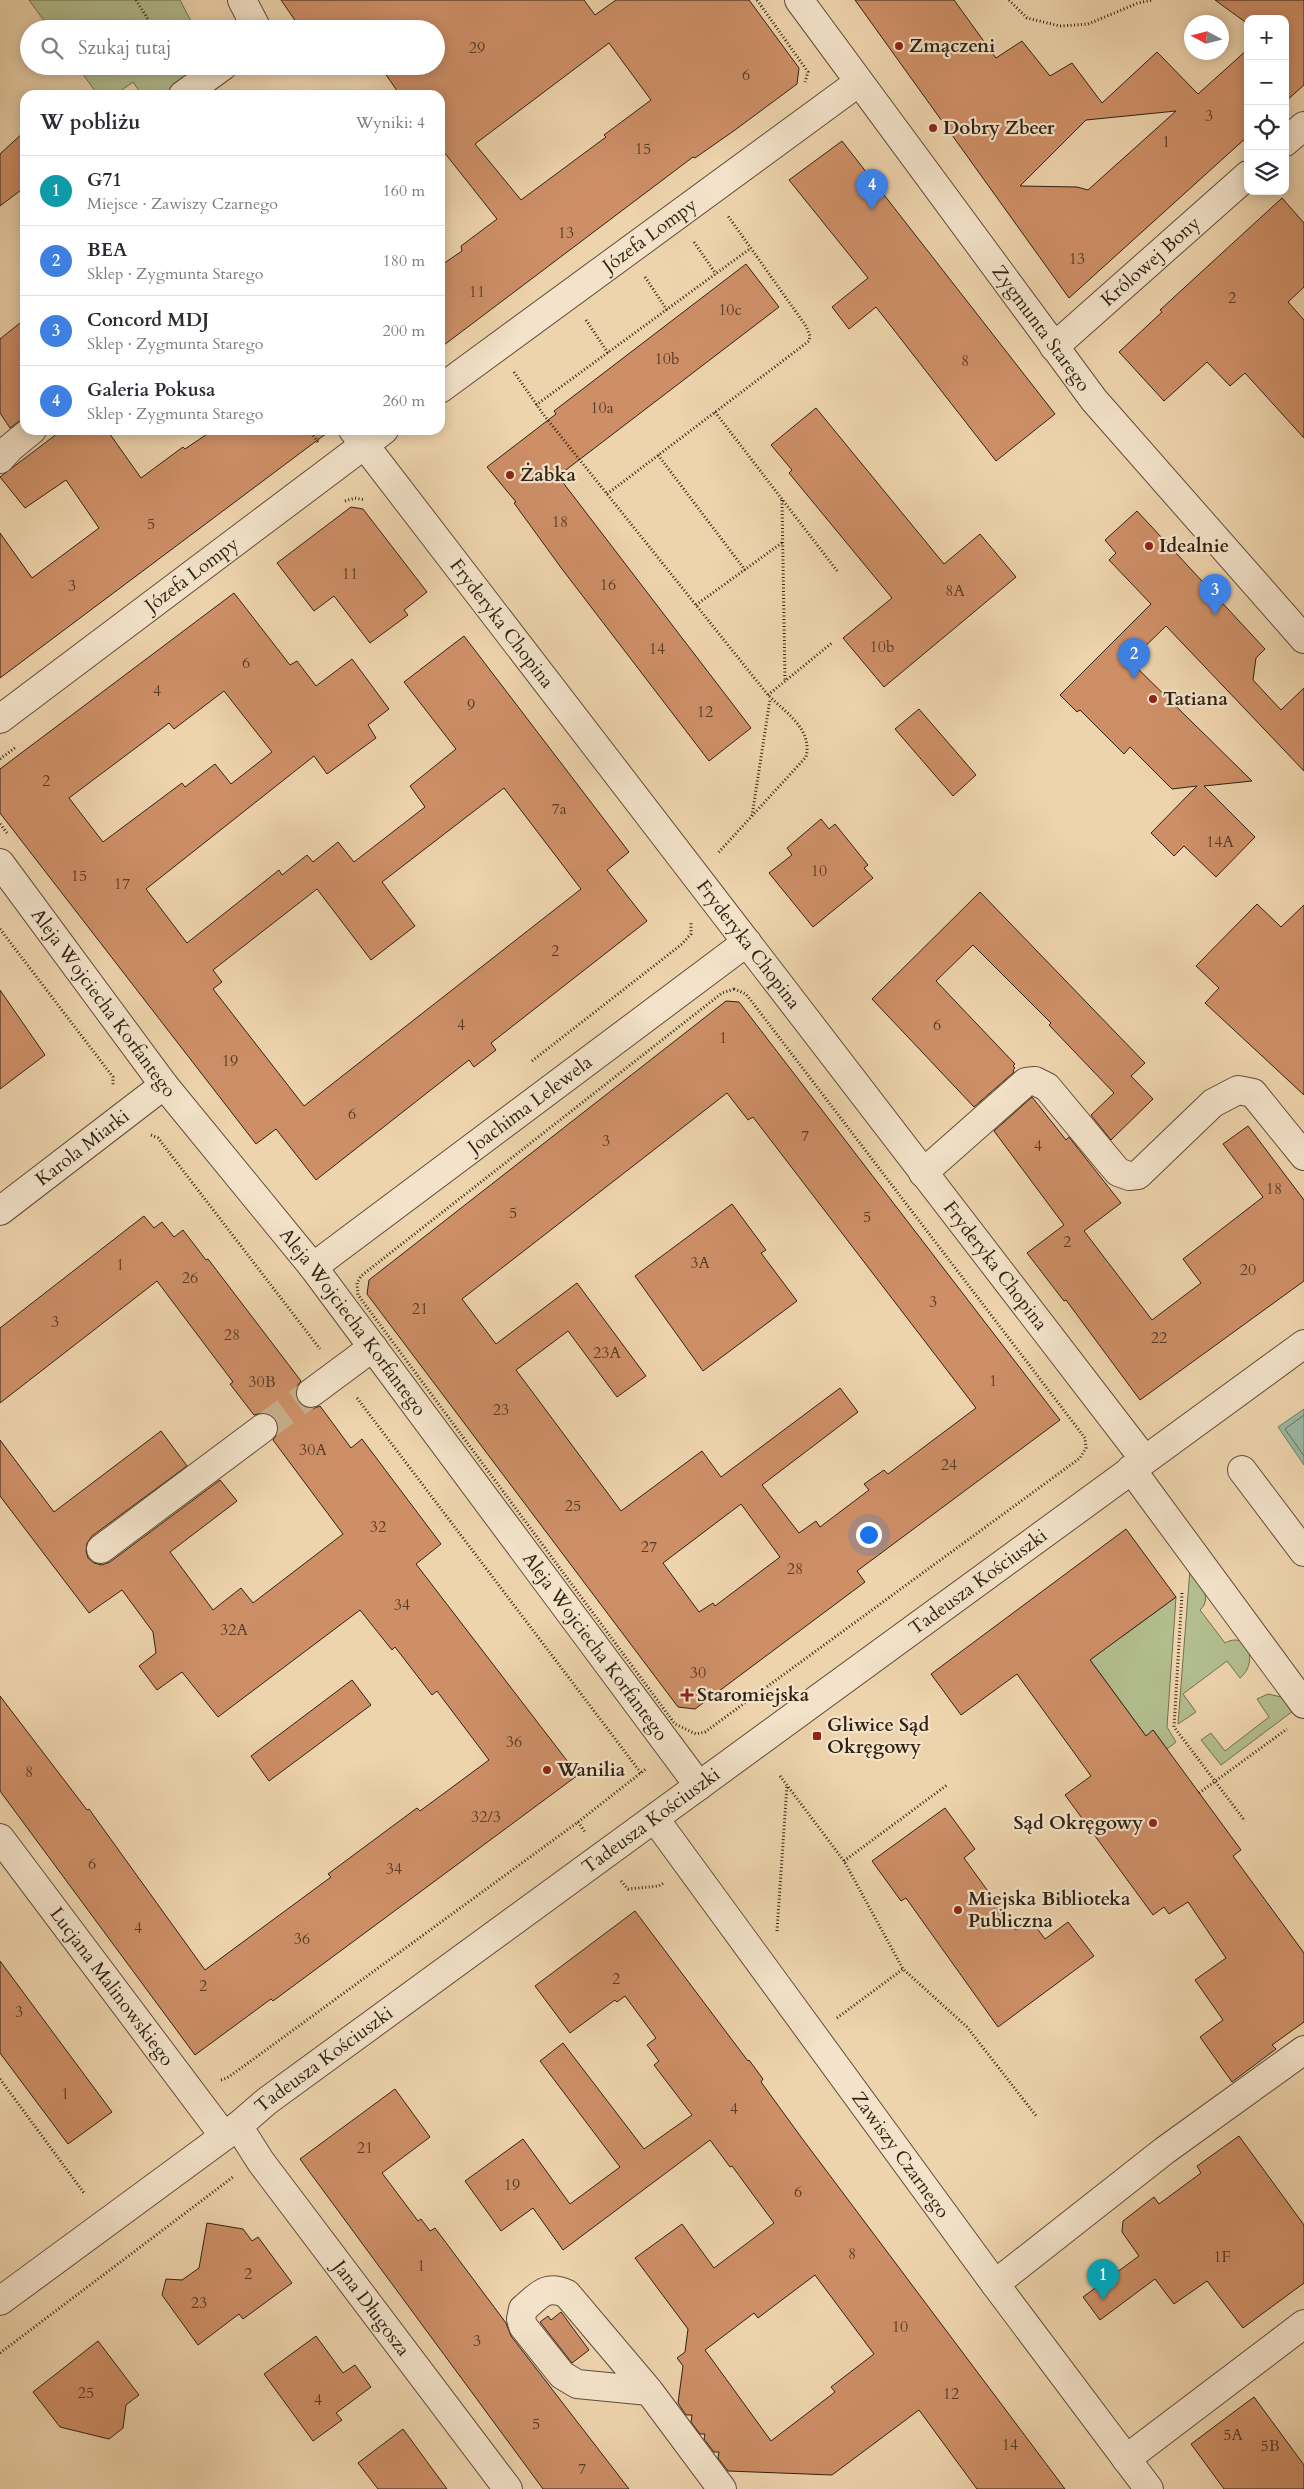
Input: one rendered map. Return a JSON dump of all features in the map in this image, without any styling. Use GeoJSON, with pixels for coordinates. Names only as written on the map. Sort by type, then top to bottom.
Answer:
{"type":"FeatureCollection","features":[{"type":"Feature","properties":{"kind":"street"},"geometry":{"type":"LineString","coordinates":[[242,0],[252,20]]}},
{"type":"Feature","properties":{"kind":"street","name":"Zygmunta Starego"},"geometry":{"type":"LineString","coordinates":[[799,0],[1094,400],[1304,639]]}},
{"type":"Feature","properties":{"kind":"street"},"geometry":{"type":"LineString","coordinates":[[190,90],[211,75]]}},
{"type":"Feature","properties":{"kind":"street","name":"Józefa Lompy"},"geometry":{"type":"LineString","coordinates":[[445,385],[859,82]]}},
{"type":"Feature","properties":{"kind":"street"},"geometry":{"type":"LineString","coordinates":[[1289,139],[1304,126]]}},
{"type":"Feature","properties":{"kind":"street","name":"Królowej Bony"},"geometry":{"type":"LineString","coordinates":[[1054,347],[1244,179]]}},
{"type":"Feature","properties":{"kind":"street"},"geometry":{"type":"LineString","coordinates":[[0,460],[10,448],[26,435]]}},
{"type":"Feature","properties":{"kind":"street","name":"Józefa Lompy"},"geometry":{"type":"LineString","coordinates":[[0,720],[367,435]]}},
{"type":"Feature","properties":{"kind":"street","name":"Fryderyka Chopina"},"geometry":{"type":"LineString","coordinates":[[367,435],[747,942],[923,1172],[1137,1464],[1304,1704]]}},
{"type":"Feature","properties":{"kind":"street","name":"Aleja Wojciecha Korfantego"},"geometry":{"type":"LineString","coordinates":[[6,851],[164,1085],[313,1267],[698,1786]]}},
{"type":"Feature","properties":{"kind":"street","name":"Joachima Lelewela"},"geometry":{"type":"LineString","coordinates":[[313,1267],[747,942]]}},
{"type":"Feature","properties":{"kind":"street"},"geometry":{"type":"LineString","coordinates":[[923,1172],[1026,1082],[1036,1081],[1046,1087],[1118,1172],[1129,1176],[1138,1175],[1213,1103],[1238,1090],[1253,1093],[1304,1156]]}},
{"type":"Feature","properties":{"kind":"street","name":"Karola Miarki"},"geometry":{"type":"LineString","coordinates":[[0,1211],[164,1085]]}},
{"type":"Feature","properties":{"kind":"street","name":"Tadeusza Kościuszki"},"geometry":{"type":"LineString","coordinates":[[0,2301],[231,2131],[267,2101],[655,1819],[1137,1464],[1304,1344]]}},
{"type":"Feature","properties":{"kind":"street"},"geometry":{"type":"LineString","coordinates":[[311,1393],[373,1347]]}},
{"type":"Feature","properties":{"kind":"street"},"geometry":{"type":"LineString","coordinates":[[101,1549],[264,1428]]}},
{"type":"Feature","properties":{"kind":"street"},"geometry":{"type":"LineString","coordinates":[[1242,1470],[1304,1552]]}},
{"type":"Feature","properties":{"kind":"street","name":"Zawiszy Czarnego"},"geometry":{"type":"LineString","coordinates":[[655,1819],[995,2284],[1148,2489]]}},
{"type":"Feature","properties":{"kind":"street","name":"Lucjana Malinowskiego"},"geometry":{"type":"LineString","coordinates":[[0,1838],[231,2131]]}},
{"type":"Feature","properties":{"kind":"street"},"geometry":{"type":"LineString","coordinates":[[995,2284],[1164,2151],[1304,2050]]}},
{"type":"Feature","properties":{"kind":"street","name":"Jana Długosza"},"geometry":{"type":"LineString","coordinates":[[231,2131],[261,2162],[508,2489]]}},
{"type":"Feature","properties":{"kind":"street"},"geometry":{"type":"LineString","coordinates":[[649,2391],[577,2384],[562,2375],[524,2326],[521,2319],[523,2309],[545,2291],[555,2288],[567,2294],[649,2391],[722,2489]]}},
{"type":"Feature","properties":{"kind":"street"},"geometry":{"type":"LineString","coordinates":[[1126,2459],[1304,2324]]}},
{"type":"Feature","properties":{"kind":"path"},"geometry":{"type":"LineString","coordinates":[[136,0],[148,20]]}},
{"type":"Feature","properties":{"kind":"path"},"geometry":{"type":"LineString","coordinates":[[757,0],[808,72]]}},
{"type":"Feature","properties":{"kind":"path"},"geometry":{"type":"LineString","coordinates":[[1009,0],[1027,18],[1060,26],[1088,24],[1138,3],[1153,0]]}},
{"type":"Feature","properties":{"kind":"path"},"geometry":{"type":"LineString","coordinates":[[607,494],[809,341],[810,336],[806,326],[726,214]]}},
{"type":"Feature","properties":{"kind":"path"},"geometry":{"type":"LineString","coordinates":[[692,239],[716,274]]}},
{"type":"Feature","properties":{"kind":"path"},"geometry":{"type":"LineString","coordinates":[[536,405],[751,248]]}},
{"type":"Feature","properties":{"kind":"path"},"geometry":{"type":"LineString","coordinates":[[644,274],[668,310]]}},
{"type":"Feature","properties":{"kind":"path"},"geometry":{"type":"LineString","coordinates":[[585,318],[608,352]]}},
{"type":"Feature","properties":{"kind":"path"},"geometry":{"type":"LineString","coordinates":[[513,371],[536,405],[769,697],[797,722],[804,735],[808,749],[806,757],[716,855]]}},
{"type":"Feature","properties":{"kind":"path"},"geometry":{"type":"LineString","coordinates":[[715,412],[838,572]]}},
{"type":"Feature","properties":{"kind":"path"},"geometry":{"type":"LineString","coordinates":[[658,456],[745,570]]}},
{"type":"Feature","properties":{"kind":"path"},"geometry":{"type":"LineString","coordinates":[[340,505],[348,499],[355,498],[364,499],[371,504]]}},
{"type":"Feature","properties":{"kind":"path"},"geometry":{"type":"LineString","coordinates":[[782,500],[785,682]]}},
{"type":"Feature","properties":{"kind":"path"},"geometry":{"type":"LineString","coordinates":[[696,605],[783,542]]}},
{"type":"Feature","properties":{"kind":"path"},"geometry":{"type":"LineString","coordinates":[[752,816],[769,697],[833,642]]}},
{"type":"Feature","properties":{"kind":"path"},"geometry":{"type":"LineString","coordinates":[[0,759],[24,741]]}},
{"type":"Feature","properties":{"kind":"path"},"geometry":{"type":"LineString","coordinates":[[0,824],[6,851]]}},
{"type":"Feature","properties":{"kind":"path"},"geometry":{"type":"LineString","coordinates":[[525,1066],[682,944],[690,934],[689,917]]}},
{"type":"Feature","properties":{"kind":"path"},"geometry":{"type":"LineString","coordinates":[[0,928],[113,1077]]}},
{"type":"Feature","properties":{"kind":"path"},"geometry":{"type":"LineString","coordinates":[[734,989],[746,994],[1085,1438],[1086,1448],[1080,1458],[705,1732],[692,1733],[675,1724],[358,1295],[357,1284],[361,1276],[722,993],[734,989]]}},
{"type":"Feature","properties":{"kind":"path"},"geometry":{"type":"LineString","coordinates":[[1183,1589],[1174,1726],[1245,1821]]}},
{"type":"Feature","properties":{"kind":"path"},"geometry":{"type":"LineString","coordinates":[[1199,1794],[1288,1728]]}},
{"type":"Feature","properties":{"kind":"path"},"geometry":{"type":"LineString","coordinates":[[217,2081],[227,2078],[244,2066],[578,1822],[641,1773]]}},
{"type":"Feature","properties":{"kind":"path"},"geometry":{"type":"LineString","coordinates":[[780,1776],[844,1861],[903,1969],[967,2027],[1037,2117]]}},
{"type":"Feature","properties":{"kind":"path"},"geometry":{"type":"LineString","coordinates":[[776,1936],[787,1785]]}},
{"type":"Feature","properties":{"kind":"path"},"geometry":{"type":"LineString","coordinates":[[844,1861],[947,1785]]}},
{"type":"Feature","properties":{"kind":"path"},"geometry":{"type":"LineString","coordinates":[[628,1889],[659,1886]]}},
{"type":"Feature","properties":{"kind":"path"},"geometry":{"type":"LineString","coordinates":[[837,2018],[903,1969]]}},
{"type":"Feature","properties":{"kind":"path"},"geometry":{"type":"LineString","coordinates":[[0,2079],[84,2193]]}},
{"type":"Feature","properties":{"kind":"path"},"geometry":{"type":"LineString","coordinates":[[0,2353],[234,2176],[242,2176]]}},
{"type":"Feature","properties":{"kind":"shaded area"},"geometry":{"type":"Polygon","coordinates":[[[29,0],[180,0],[190,20],[43,20],[29,0]]]}},
{"type":"Feature","properties":{"kind":"shaded area"},"geometry":{"type":"Polygon","coordinates":[[[84,75],[204,75],[188,90],[139,90],[133,82],[122,90],[94,90],[84,75]]]}},
{"type":"Feature","properties":{"kind":"shaded area"},"geometry":{"type":"Polygon","coordinates":[[[1190,1569],[1205,1594],[1204,1605],[1200,1610],[1225,1643],[1233,1640],[1240,1641],[1245,1644],[1250,1657],[1246,1672],[1240,1678],[1227,1661],[1183,1694],[1196,1712],[1178,1724],[1190,1569]]]}},
{"type":"Feature","properties":{"kind":"shaded area"},"geometry":{"type":"Polygon","coordinates":[[[1176,1597],[1167,1727],[1176,1742],[1167,1749],[1154,1731],[1146,1736],[1072,1635],[1123,1636],[1176,1597]]]}},
{"type":"Feature","properties":{"kind":"shaded area"},"geometry":{"type":"Polygon","coordinates":[[[1268,1694],[1281,1697],[1293,1711],[1221,1765],[1201,1740],[1211,1733],[1225,1751],[1269,1717],[1257,1699],[1268,1694]]]}},
{"type":"Feature","properties":{"kind":"water"},"geometry":{"type":"Polygon","coordinates":[[[1304,1409],[1304,1465],[1278,1427],[1304,1409]]]}},
{"type":"Feature","properties":{"kind":"building"},"geometry":{"type":"Polygon","coordinates":[[[281,0],[584,0],[595,15],[616,0],[749,0],[799,68],[797,84],[735,130],[695,158],[693,157],[445,344],[445,263],[462,251],[461,246],[497,219],[445,153],[445,90],[397,90],[386,75],[445,75],[445,20],[295,20],[281,0]],[[609,43],[475,144],[521,200],[606,137],[604,135],[651,100],[609,43]]]}},
{"type":"Feature","properties":{"kind":"building"},"geometry":{"type":"Polygon","coordinates":[[[855,0],[954,0],[996,58],[1022,41],[1050,76],[1072,63],[1102,103],[1157,52],[1198,94],[1244,53],[1244,140],[1069,298],[855,0]],[[1176,111],[1086,120],[1020,186],[1077,187],[1088,190],[1176,111]]]}},
{"type":"Feature","properties":{"kind":"building"},"geometry":{"type":"Polygon","coordinates":[[[1215,0],[1304,0],[1304,85],[1289,98],[1289,15],[1244,15],[1244,21],[1215,0]]]}},
{"type":"Feature","properties":{"kind":"building"},"geometry":{"type":"Polygon","coordinates":[[[20,136],[20,191],[0,206],[0,154],[20,136]]]}},
{"type":"Feature","properties":{"kind":"building"},"geometry":{"type":"Polygon","coordinates":[[[842,141],[1055,414],[996,461],[876,307],[849,329],[832,307],[868,278],[789,180],[842,141]]]}},
{"type":"Feature","properties":{"kind":"building"},"geometry":{"type":"Polygon","coordinates":[[[1282,198],[1304,223],[1304,287],[1288,302],[1304,320],[1304,438],[1245,373],[1230,386],[1207,362],[1164,401],[1119,352],[1162,312],[1160,310],[1282,198]]]}},
{"type":"Feature","properties":{"kind":"building"},"geometry":{"type":"Polygon","coordinates":[[[746,264],[779,307],[558,476],[751,728],[709,761],[562,569],[514,503],[516,502],[487,467],[556,414],[554,411],[746,264]]]}},
{"type":"Feature","properties":{"kind":"building"},"geometry":{"type":"Polygon","coordinates":[[[20,323],[20,421],[10,428],[0,413],[0,339],[20,323]]]}},
{"type":"Feature","properties":{"kind":"building"},"geometry":{"type":"Polygon","coordinates":[[[816,408],[944,564],[980,534],[1016,577],[884,687],[843,638],[892,598],[789,473],[792,470],[771,445],[816,408]]]}},
{"type":"Feature","properties":{"kind":"building"},"geometry":{"type":"Polygon","coordinates":[[[55,435],[111,435],[141,478],[183,447],[185,449],[206,435],[324,435],[0,678],[0,533],[32,578],[99,528],[66,480],[25,508],[0,477],[55,435]]]}},
{"type":"Feature","properties":{"kind":"building"},"geometry":{"type":"Polygon","coordinates":[[[351,507],[363,509],[427,592],[404,610],[408,615],[370,643],[334,596],[314,611],[277,563],[351,507]]]}},
{"type":"Feature","properties":{"kind":"building"},"geometry":{"type":"Polygon","coordinates":[[[1137,511],[1265,649],[1256,658],[1253,680],[1281,710],[1304,688],[1304,771],[1166,626],[1130,661],[1252,781],[1204,786],[1255,837],[1216,877],[1184,846],[1174,856],[1151,833],[1197,786],[1172,789],[1130,747],[1124,754],[1080,710],[1077,712],[1060,695],[1151,604],[1109,560],[1116,553],[1105,540],[1137,511]]]}},
{"type":"Feature","properties":{"kind":"building"},"geometry":{"type":"Polygon","coordinates":[[[234,593],[290,665],[297,661],[316,686],[352,659],[389,709],[368,725],[376,738],[327,774],[314,756],[146,889],[187,943],[279,870],[282,875],[307,855],[313,862],[338,842],[354,862],[425,807],[410,786],[456,749],[404,682],[464,636],[629,852],[607,870],[647,921],[491,1043],[496,1050],[474,1067],[469,1060],[316,1180],[276,1129],[256,1144],[0,813],[0,769],[234,593]],[[224,691],[174,729],[169,723],[69,798],[103,842],[182,783],[185,787],[215,764],[231,784],[272,752],[224,691]],[[504,788],[382,882],[415,926],[371,960],[317,889],[213,970],[222,982],[213,989],[304,1106],[581,889],[504,788]]]}},
{"type":"Feature","properties":{"kind":"building"},"geometry":{"type":"Polygon","coordinates":[[[919,709],[976,775],[953,796],[895,729],[919,709]]]}},
{"type":"Feature","properties":{"kind":"building"},"geometry":{"type":"Polygon","coordinates":[[[821,819],[829,829],[835,824],[868,865],[864,868],[873,878],[813,927],[769,873],[792,855],[787,848],[821,819]]]}},
{"type":"Feature","properties":{"kind":"building"},"geometry":{"type":"Polygon","coordinates":[[[980,892],[1145,1063],[1131,1076],[1153,1099],[1111,1140],[1091,1115],[1114,1093],[1049,1025],[1051,1023],[973,945],[936,981],[1015,1064],[1013,1066],[1015,1068],[1014,1072],[974,1107],[872,999],[980,892]]]}},
{"type":"Feature","properties":{"kind":"building"},"geometry":{"type":"Polygon","coordinates":[[[1257,904],[1281,927],[1304,905],[1304,1095],[1205,1003],[1219,988],[1196,966],[1257,904]]]}},
{"type":"Feature","properties":{"kind":"building"},"geometry":{"type":"Polygon","coordinates":[[[0,990],[45,1055],[0,1089],[0,990]]]}},
{"type":"Feature","properties":{"kind":"building"},"geometry":{"type":"Polygon","coordinates":[[[726,1001],[739,1002],[1060,1420],[857,1571],[865,1582],[695,1709],[678,1707],[367,1294],[369,1280],[726,1001]],[[727,1093],[462,1299],[496,1344],[577,1283],[646,1376],[617,1397],[568,1331],[516,1370],[621,1511],[702,1451],[721,1477],[840,1388],[858,1412],[762,1485],[799,1533],[816,1521],[820,1527],[869,1490],[864,1484],[884,1470],[888,1474],[976,1408],[753,1117],[748,1120],[727,1093]],[[741,1504],[663,1563],[699,1612],[713,1603],[715,1606],[780,1557],[741,1504]]]}},
{"type":"Feature","properties":{"kind":"building"},"geometry":{"type":"Polygon","coordinates":[[[1032,1097],[1066,1140],[1069,1137],[1121,1203],[1084,1231],[1152,1320],[1201,1283],[1183,1259],[1263,1197],[1223,1144],[1248,1126],[1304,1200],[1304,1281],[1140,1400],[1066,1300],[1064,1301],[1027,1253],[1064,1225],[994,1131],[1032,1097]]]}},
{"type":"Feature","properties":{"kind":"building"},"geometry":{"type":"Polygon","coordinates":[[[732,1204],[766,1250],[761,1253],[797,1301],[703,1371],[635,1276],[732,1204]]]}},
{"type":"Feature","properties":{"kind":"building"},"geometry":{"type":"Polygon","coordinates":[[[144,1216],[154,1228],[162,1222],[174,1237],[183,1230],[206,1260],[208,1259],[301,1381],[297,1386],[295,1394],[299,1403],[304,1407],[312,1409],[320,1406],[351,1448],[362,1439],[441,1544],[416,1564],[578,1775],[273,2001],[271,1999],[195,2055],[0,1791],[0,1696],[87,1810],[89,1809],[205,1970],[331,1877],[328,1874],[417,1808],[420,1811],[489,1760],[437,1691],[432,1695],[395,1647],[392,1650],[360,1610],[218,1717],[182,1672],[157,1690],[139,1666],[156,1653],[153,1632],[122,1590],[89,1613],[0,1496],[0,1440],[54,1512],[161,1431],[187,1466],[92,1536],[87,1543],[86,1551],[88,1558],[94,1563],[102,1565],[110,1562],[220,1480],[237,1501],[170,1552],[213,1610],[241,1588],[253,1603],[343,1534],[273,1440],[277,1434],[278,1426],[276,1419],[269,1414],[261,1413],[254,1415],[230,1384],[233,1382],[157,1281],[0,1403],[0,1328],[144,1216]]]}},
{"type":"Feature","properties":{"kind":"building","name":"Sąd Okręgowy"},"geometry":{"type":"Polygon","coordinates":[[[1126,1529],[1176,1597],[1090,1660],[1146,1736],[1153,1730],[1241,1850],[1233,1856],[1304,1953],[1304,2022],[1272,2045],[1276,2049],[1232,2082],[1200,2037],[1223,2020],[1195,1980],[1226,1958],[1188,1902],[1169,1914],[1164,1907],[1153,1915],[1065,1795],[1091,1776],[1017,1674],[961,1715],[931,1674],[1126,1529]]]}},
{"type":"Feature","properties":{"kind":"building"},"geometry":{"type":"Polygon","coordinates":[[[352,1680],[371,1705],[269,1781],[251,1756],[352,1680]]]}},
{"type":"Feature","properties":{"kind":"building","name":"Miejska Biblioteka Publiczna"},"geometry":{"type":"Polygon","coordinates":[[[945,1808],[975,1849],[964,1858],[1016,1930],[1030,1919],[1045,1939],[1068,1922],[1094,1956],[998,2027],[906,1898],[901,1901],[872,1861],[945,1808]]]}},
{"type":"Feature","properties":{"kind":"building"},"geometry":{"type":"Polygon","coordinates":[[[635,1911],[749,2060],[763,2079],[761,2082],[801,2137],[1065,2489],[977,2489],[919,2410],[832,2475],[728,2471],[718,2458],[719,2452],[714,2452],[704,2439],[705,2434],[700,2434],[691,2422],[692,2415],[686,2415],[678,2403],[683,2366],[677,2358],[685,2352],[688,2329],[635,2258],[682,2224],[714,2268],[774,2223],[732,2166],[730,2167],[710,2140],[563,2250],[533,2208],[501,2231],[465,2181],[523,2139],[570,2204],[620,2167],[540,2061],[563,2043],[644,2149],[692,2115],[654,2065],[659,2061],[647,2045],[656,2038],[625,1996],[617,2002],[615,2000],[570,2033],[535,1986],[635,1911]],[[815,2275],[758,2318],[754,2313],[705,2350],[771,2441],[835,2392],[831,2387],[874,2354],[815,2275]]]}},
{"type":"Feature","properties":{"kind":"building"},"geometry":{"type":"Polygon","coordinates":[[[0,1961],[112,2112],[68,2144],[0,2053],[0,1961]]]}},
{"type":"Feature","properties":{"kind":"building"},"geometry":{"type":"Polygon","coordinates":[[[395,2089],[430,2137],[382,2173],[418,2221],[421,2219],[430,2231],[435,2228],[506,2323],[511,2336],[629,2489],[543,2489],[300,2159],[395,2089]]]}},
{"type":"Feature","properties":{"kind":"building"},"geometry":{"type":"Polygon","coordinates":[[[1239,2136],[1304,2225],[1304,2283],[1243,2328],[1207,2281],[1174,2304],[1155,2279],[1100,2320],[1083,2297],[1139,2256],[1122,2232],[1123,2221],[1154,2197],[1159,2204],[1201,2173],[1197,2166],[1239,2136]]]}},
{"type":"Feature","properties":{"kind":"building"},"geometry":{"type":"Polygon","coordinates":[[[207,2223],[243,2229],[252,2241],[258,2237],[292,2283],[243,2319],[239,2314],[198,2345],[162,2295],[166,2279],[182,2280],[199,2268],[207,2223]]]}},
{"type":"Feature","properties":{"kind":"building"},"geometry":{"type":"Polygon","coordinates":[[[561,2312],[589,2350],[572,2363],[540,2322],[548,2316],[551,2320],[561,2312]]]}},
{"type":"Feature","properties":{"kind":"building"},"geometry":{"type":"Polygon","coordinates":[[[316,2336],[343,2373],[355,2365],[371,2387],[336,2413],[342,2420],[313,2441],[264,2374],[316,2336]]]}},
{"type":"Feature","properties":{"kind":"building"},"geometry":{"type":"Polygon","coordinates":[[[98,2341],[139,2395],[126,2405],[123,2428],[109,2439],[60,2427],[33,2392],[98,2341]]]}},
{"type":"Feature","properties":{"kind":"building"},"geometry":{"type":"Polygon","coordinates":[[[1254,2397],[1304,2465],[1304,2489],[1224,2489],[1191,2444],[1254,2397]]]}},
{"type":"Feature","properties":{"kind":"building"},"geometry":{"type":"Polygon","coordinates":[[[403,2429],[447,2489],[378,2489],[358,2463],[403,2429]]]}},
{"type":"Feature","properties":{"kind":"tunnel"},"geometry":{"type":"LineString","coordinates":[[263,1428],[311,1393]]}},
{"type":"Feature","properties":{"kind":"place","name":"Zmączeni"},"geometry":{"type":"Point","coordinates":[899,46]}},
{"type":"Feature","properties":{"kind":"place","name":"Dobry Zbeer"},"geometry":{"type":"Point","coordinates":[933,128]}},
{"type":"Feature","properties":{"kind":"place","name":"Galeria Pokusa"},"geometry":{"type":"Point","coordinates":[872,210]}},
{"type":"Feature","properties":{"kind":"place","name":"Żabka"},"geometry":{"type":"Point","coordinates":[510,475]}},
{"type":"Feature","properties":{"kind":"place","name":"Idealnie"},"geometry":{"type":"Point","coordinates":[1149,546]}},
{"type":"Feature","properties":{"kind":"place","name":"Concord MDJ"},"geometry":{"type":"Point","coordinates":[1215,615]}},
{"type":"Feature","properties":{"kind":"place","name":"BEA"},"geometry":{"type":"Point","coordinates":[1134,679]}},
{"type":"Feature","properties":{"kind":"place","name":"Tatiana"},"geometry":{"type":"Point","coordinates":[1153,699]}},
{"type":"Feature","properties":{"kind":"place","name":"Staromiejska"},"geometry":{"type":"Point","coordinates":[687,1695]}},
{"type":"Feature","properties":{"kind":"place","name":"Gliwice Sąd Okręgowy"},"geometry":{"type":"Point","coordinates":[817,1736]}},
{"type":"Feature","properties":{"kind":"place","name":"Wanilia"},"geometry":{"type":"Point","coordinates":[547,1770]}},
{"type":"Feature","properties":{"kind":"place","name":"Sąd Okręgowy"},"geometry":{"type":"Point","coordinates":[1153,1823]}},
{"type":"Feature","properties":{"kind":"place","name":"Miejska Biblioteka Publiczna"},"geometry":{"type":"Point","coordinates":[958,1910]}},
{"type":"Feature","properties":{"kind":"place","name":"G71"},"geometry":{"type":"Point","coordinates":[1103,2300]}}]}
